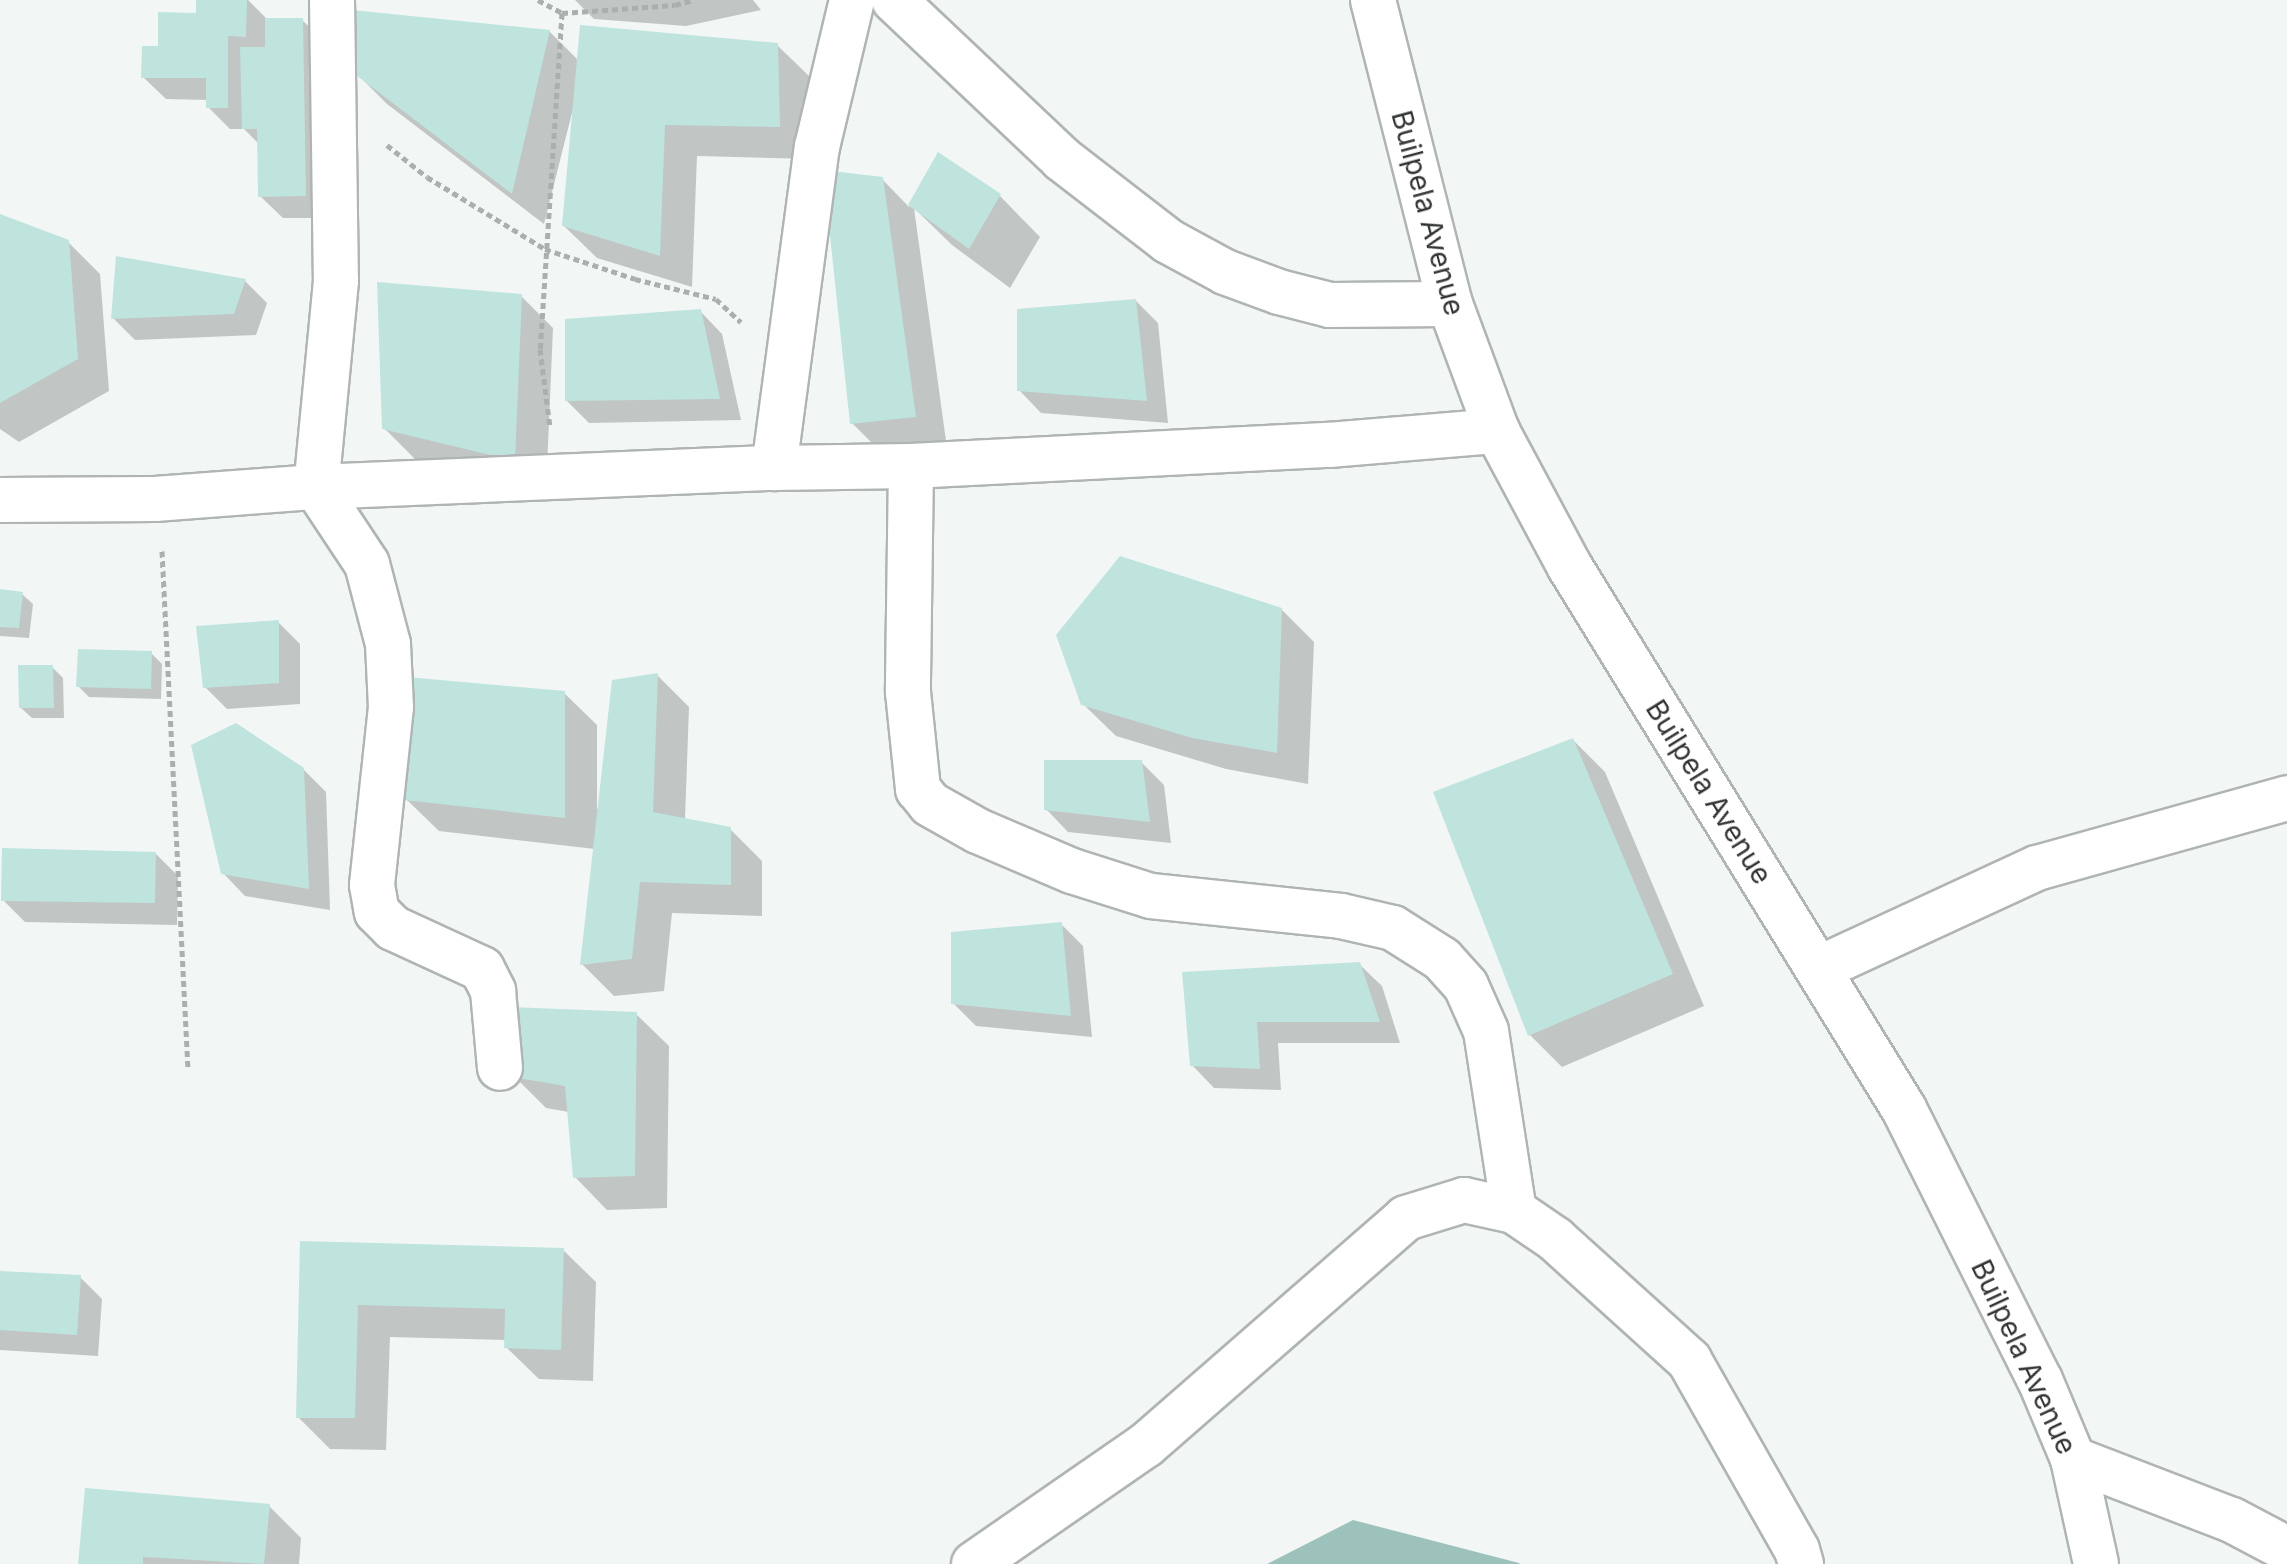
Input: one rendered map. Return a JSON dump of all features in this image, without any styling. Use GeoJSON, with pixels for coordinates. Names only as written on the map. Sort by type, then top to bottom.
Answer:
{"type":"FeatureCollection","features":[{"type":"Feature","properties":{"kind":"street"},"geometry":{"type":"LineString","coordinates":[[332,0],[336,105],[336,281],[316,487],[367,564],[388,644],[391,707],[372,885],[377,912],[393,928],[482,969],[493,991],[500,1068]]}},
{"type":"Feature","properties":{"kind":"street"},"geometry":{"type":"LineString","coordinates":[[774,468],[817,147],[852,0]]}},
{"type":"Feature","properties":{"kind":"street"},"geometry":{"type":"LineString","coordinates":[[894,0],[1062,159],[1168,241],[1225,272],[1279,292],[1330,305],[1450,304]]}},
{"type":"Feature","properties":{"kind":"street","name":"Builpela Avenue"},"geometry":{"type":"LineString","coordinates":[[1373,0],[1450,304],[1497,431],[1570,567],[1904,1109],[2040,1380],[2073,1459],[2096,1564]]}},
{"type":"Feature","properties":{"kind":"street"},"geometry":{"type":"LineString","coordinates":[[0,500],[155,499],[316,487],[774,468],[911,466],[1329,445],[1497,431]]}},
{"type":"Feature","properties":{"kind":"street"},"geometry":{"type":"LineString","coordinates":[[911,466],[908,692],[918,789],[930,804],[978,831],[1072,871],[1151,896],[1354,919],[1393,928],[1442,959],[1466,986],[1486,1031],[1514,1211]]}},
{"type":"Feature","properties":{"kind":"street"},"geometry":{"type":"LineString","coordinates":[[1818,969],[2037,868],[2287,798]]}},
{"type":"Feature","properties":{"kind":"street"},"geometry":{"type":"LineString","coordinates":[[974,1564],[1146,1445],[1406,1218],[1464,1200],[1514,1211],[1555,1239],[1689,1360],[1797,1550],[1801,1564]]}},
{"type":"Feature","properties":{"kind":"street"},"geometry":{"type":"LineString","coordinates":[[2073,1459],[2232,1520],[2287,1549]]}},
{"type":"Feature","properties":{"kind":"path"},"geometry":{"type":"LineString","coordinates":[[538,0],[562,13],[675,5],[692,0]]}},
{"type":"Feature","properties":{"kind":"path"},"geometry":{"type":"LineString","coordinates":[[557,479],[540,349],[562,13]]}},
{"type":"Feature","properties":{"kind":"path"},"geometry":{"type":"LineString","coordinates":[[336,105],[427,177],[545,249],[635,279],[716,299],[768,346],[787,384]]}},
{"type":"Feature","properties":{"kind":"path"},"geometry":{"type":"LineString","coordinates":[[155,499],[166,586],[179,937],[188,1069]]}},
{"type":"Feature","properties":{"kind":"shaded area"},"geometry":{"type":"Polygon","coordinates":[[[1353,1520],[1519,1563],[1520,1564],[1267,1564],[1353,1520]]]}},
{"type":"Feature","properties":{"kind":"building"},"geometry":{"type":"Polygon","coordinates":[[[196,0],[247,0],[246,37],[228,36],[228,108],[206,108],[206,78],[141,78],[142,46],[158,46],[158,12],[196,13],[196,0]]]}},
{"type":"Feature","properties":{"kind":"building"},"geometry":{"type":"Polygon","coordinates":[[[352,10],[550,30],[512,194],[352,72],[352,10]]]}},
{"type":"Feature","properties":{"kind":"building"},"geometry":{"type":"Polygon","coordinates":[[[265,18],[303,18],[306,196],[258,197],[257,129],[242,129],[240,47],[265,47],[265,18]]]}},
{"type":"Feature","properties":{"kind":"building"},"geometry":{"type":"Polygon","coordinates":[[[580,25],[778,43],[780,127],[665,125],[660,256],[562,226],[580,25]]]}},
{"type":"Feature","properties":{"kind":"building"},"geometry":{"type":"Polygon","coordinates":[[[938,152],[1001,194],[969,249],[908,205],[938,152]]]}},
{"type":"Feature","properties":{"kind":"building"},"geometry":{"type":"Polygon","coordinates":[[[823,170],[883,177],[916,417],[850,424],[823,170]]]}},
{"type":"Feature","properties":{"kind":"building"},"geometry":{"type":"Polygon","coordinates":[[[0,214],[69,240],[78,359],[0,403],[0,214]]]}},
{"type":"Feature","properties":{"kind":"building"},"geometry":{"type":"Polygon","coordinates":[[[116,256],[246,279],[234,314],[111,319],[116,256]]]}},
{"type":"Feature","properties":{"kind":"building"},"geometry":{"type":"Polygon","coordinates":[[[377,282],[522,294],[515,461],[382,429],[377,282]]]}},
{"type":"Feature","properties":{"kind":"building"},"geometry":{"type":"Polygon","coordinates":[[[1136,299],[1147,401],[1017,391],[1017,309],[1136,299]]]}},
{"type":"Feature","properties":{"kind":"building"},"geometry":{"type":"Polygon","coordinates":[[[701,309],[720,399],[565,401],[565,319],[701,309]]]}},
{"type":"Feature","properties":{"kind":"building"},"geometry":{"type":"Polygon","coordinates":[[[1120,556],[1282,608],[1277,753],[1192,738],[1081,705],[1056,635],[1120,556]]]}},
{"type":"Feature","properties":{"kind":"building"},"geometry":{"type":"Polygon","coordinates":[[[0,589],[23,592],[19,628],[0,627],[0,589]]]}},
{"type":"Feature","properties":{"kind":"building"},"geometry":{"type":"Polygon","coordinates":[[[279,620],[279,683],[203,688],[196,626],[279,620]]]}},
{"type":"Feature","properties":{"kind":"building"},"geometry":{"type":"Polygon","coordinates":[[[78,649],[152,651],[151,689],[76,687],[78,649]]]}},
{"type":"Feature","properties":{"kind":"building"},"geometry":{"type":"Polygon","coordinates":[[[18,665],[53,665],[54,708],[19,708],[18,665]]]}},
{"type":"Feature","properties":{"kind":"building"},"geometry":{"type":"Polygon","coordinates":[[[658,673],[653,812],[731,827],[731,885],[640,882],[632,959],[580,965],[612,680],[658,673]]]}},
{"type":"Feature","properties":{"kind":"building"},"geometry":{"type":"Polygon","coordinates":[[[407,677],[565,691],[565,818],[404,800],[407,677]]]}},
{"type":"Feature","properties":{"kind":"building"},"geometry":{"type":"Polygon","coordinates":[[[236,723],[304,768],[309,889],[221,874],[191,745],[236,723]]]}},
{"type":"Feature","properties":{"kind":"building"},"geometry":{"type":"Polygon","coordinates":[[[1573,738],[1673,974],[1528,1036],[1433,792],[1573,738]]]}},
{"type":"Feature","properties":{"kind":"building"},"geometry":{"type":"Polygon","coordinates":[[[1044,760],[1142,760],[1150,822],[1044,810],[1044,760]]]}},
{"type":"Feature","properties":{"kind":"building"},"geometry":{"type":"Polygon","coordinates":[[[2,848],[156,852],[155,903],[1,901],[2,848]]]}},
{"type":"Feature","properties":{"kind":"building"},"geometry":{"type":"Polygon","coordinates":[[[1062,922],[1071,1016],[951,1004],[951,932],[1062,922]]]}},
{"type":"Feature","properties":{"kind":"building"},"geometry":{"type":"Polygon","coordinates":[[[1360,962],[1380,1022],[1257,1022],[1260,1069],[1190,1066],[1182,972],[1360,962]]]}},
{"type":"Feature","properties":{"kind":"building"},"geometry":{"type":"Polygon","coordinates":[[[510,1007],[637,1012],[635,1176],[573,1178],[565,1086],[512,1077],[510,1007]]]}},
{"type":"Feature","properties":{"kind":"building"},"geometry":{"type":"Polygon","coordinates":[[[300,1241],[564,1248],[561,1350],[504,1348],[505,1309],[358,1305],[355,1418],[296,1418],[300,1241]]]}},
{"type":"Feature","properties":{"kind":"building"},"geometry":{"type":"Polygon","coordinates":[[[0,1271],[81,1275],[77,1335],[0,1330],[0,1271]]]}},
{"type":"Feature","properties":{"kind":"building"},"geometry":{"type":"Polygon","coordinates":[[[85,1488],[270,1504],[264,1564],[143,1557],[143,1564],[78,1564],[85,1488]]]}}]}
